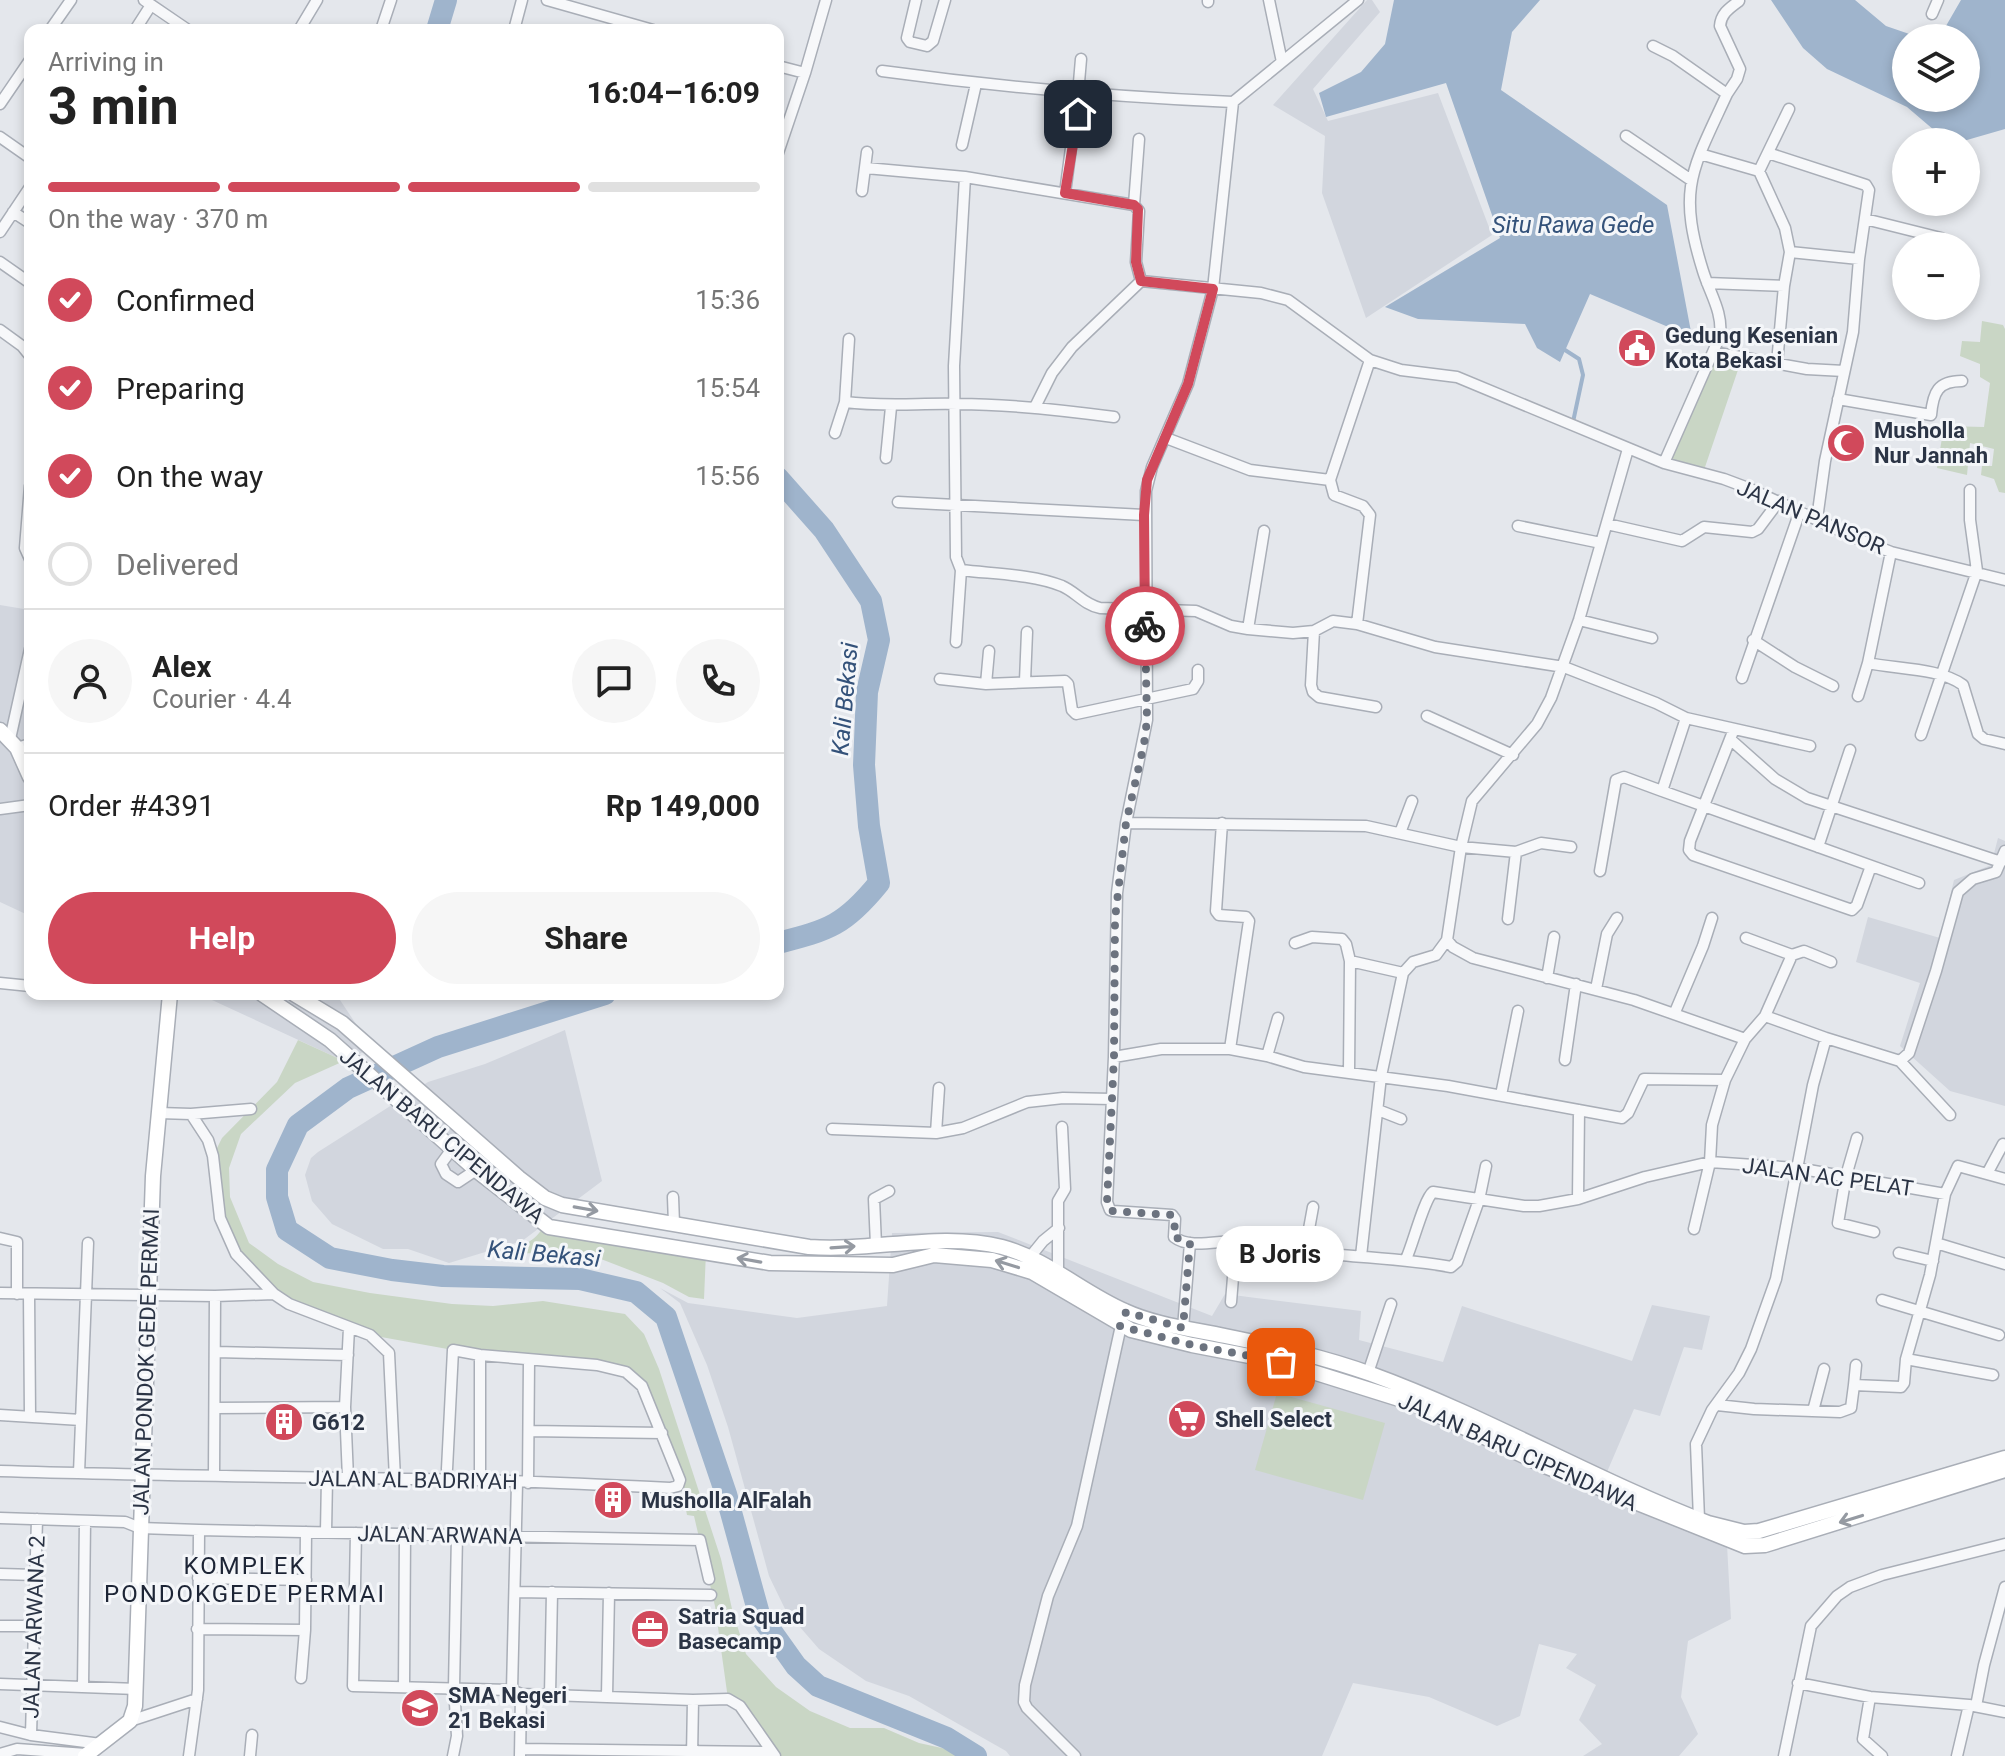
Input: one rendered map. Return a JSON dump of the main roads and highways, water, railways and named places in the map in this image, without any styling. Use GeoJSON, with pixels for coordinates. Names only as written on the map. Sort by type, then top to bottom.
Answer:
{"type":"FeatureCollection","features":[{"type":"Feature","properties":{"kind":"main road","name":"JALAN PONDOK GEDE PERMAI"},"geometry":{"type":"LineString","coordinates":[[86,1755],[130,1721],[137,1689],[148,1293],[169,1000]]}},
{"type":"Feature","properties":{"kind":"main road","name":"JALAN BARU CIPENDAWA"},"geometry":{"type":"LineString","coordinates":[[271,1000],[330,1040],[476,1170],[549,1227],[770,1263],[893,1265],[934,1255],[992,1260],[1032,1272],[1123,1319],[1192,1345],[1350,1376],[1368,1373],[1422,1394],[1699,1519],[1744,1532],[1883,1503],[2005,1470]]}},
{"type":"Feature","properties":{"kind":"main road","name":"JALAN BARU CIPENDAWA"},"geometry":{"type":"LineString","coordinates":[[303,1000],[342,1023],[545,1198],[562,1205],[809,1247],[970,1242],[1002,1247],[1030,1257],[1058,1273],[1123,1319],[1274,1346],[1415,1404],[1545,1466],[1745,1546],[1765,1545],[2005,1458]]}},
{"type":"Feature","properties":{"kind":"main road"},"geometry":{"type":"LineString","coordinates":[[300,1020],[310,1005]]}},
{"type":"Feature","properties":{"kind":"main road"},"geometry":{"type":"LineString","coordinates":[[706,1252],[709,1229]]}},
{"type":"Feature","properties":{"kind":"water","name":"Situ Rawa Gede"},"geometry":{"type":"Polygon","coordinates":[[[1394,0],[1540,0],[1512,32],[1501,90],[1667,205],[1692,337],[1590,294],[1560,362],[1537,348],[1525,324],[1418,319],[1385,307],[1500,238],[1446,83],[1326,117],[1319,93],[1361,72],[1385,44],[1394,0]]]}},
{"type":"Feature","properties":{"kind":"water"},"geometry":{"type":"Polygon","coordinates":[[[1771,0],[1855,0],[1892,28],[1892,100],[1827,69],[1803,48],[1771,0]]]}},
{"type":"Feature","properties":{"kind":"water"},"geometry":{"type":"Polygon","coordinates":[[[1961,0],[2005,0],[2005,129],[1980,136],[1980,128],[1932,128],[1913,112],[1980,112],[1980,24],[1947,24],[1961,0]]]}},
{"type":"Feature","properties":{"kind":"waterway","name":"Kali Bekasi"},"geometry":{"type":"LineString","coordinates":[[439,24],[446,0]]}},
{"type":"Feature","properties":{"kind":"waterway"},"geometry":{"type":"LineString","coordinates":[[1565,350],[1579,359],[1583,375],[1573,422]]}},
{"type":"Feature","properties":{"kind":"waterway","name":"Kali Bekasi"},"geometry":{"type":"LineString","coordinates":[[784,485],[824,530],[871,601],[879,640],[867,692],[864,765],[869,826],[879,883],[856,908],[835,924],[784,941]]}},
{"type":"Feature","properties":{"kind":"waterway","name":"Kali Bekasi"},"geometry":{"type":"LineString","coordinates":[[586,1000],[438,1047],[348,1088],[298,1125],[277,1170],[277,1197],[287,1230],[330,1258],[392,1270],[443,1276],[580,1279],[636,1292],[666,1317],[726,1494],[759,1614],[796,1666],[818,1686],[947,1738],[976,1756]]}},
{"type":"Feature","properties":{"kind":"place","name":"Gedung Kesenian Kota Bekasi"},"geometry":{"type":"Point","coordinates":[1637,348]}},
{"type":"Feature","properties":{"kind":"place","name":"Musholla Nur Jannah"},"geometry":{"type":"Point","coordinates":[1846,443]}},
{"type":"Feature","properties":{"kind":"place","name":"B Joris"},"geometry":{"type":"Point","coordinates":[1281,1362]}},
{"type":"Feature","properties":{"kind":"place","name":"Shell Select"},"geometry":{"type":"Point","coordinates":[1187,1419]}},
{"type":"Feature","properties":{"kind":"place","name":"G612"},"geometry":{"type":"Point","coordinates":[284,1422]}},
{"type":"Feature","properties":{"kind":"place","name":"Musholla AlFalah"},"geometry":{"type":"Point","coordinates":[613,1500]}},
{"type":"Feature","properties":{"kind":"place","name":"Satria Squad Basecamp"},"geometry":{"type":"Point","coordinates":[650,1629]}},
{"type":"Feature","properties":{"kind":"place","name":"SMA Negeri 21 Bekasi"},"geometry":{"type":"Point","coordinates":[420,1708]}},
{"type":"Feature","properties":{"kind":"district","name":"KOMPLEK PONDOKGEDE PERMAI"},"geometry":{"type":"Point","coordinates":[245,1580]}}]}
